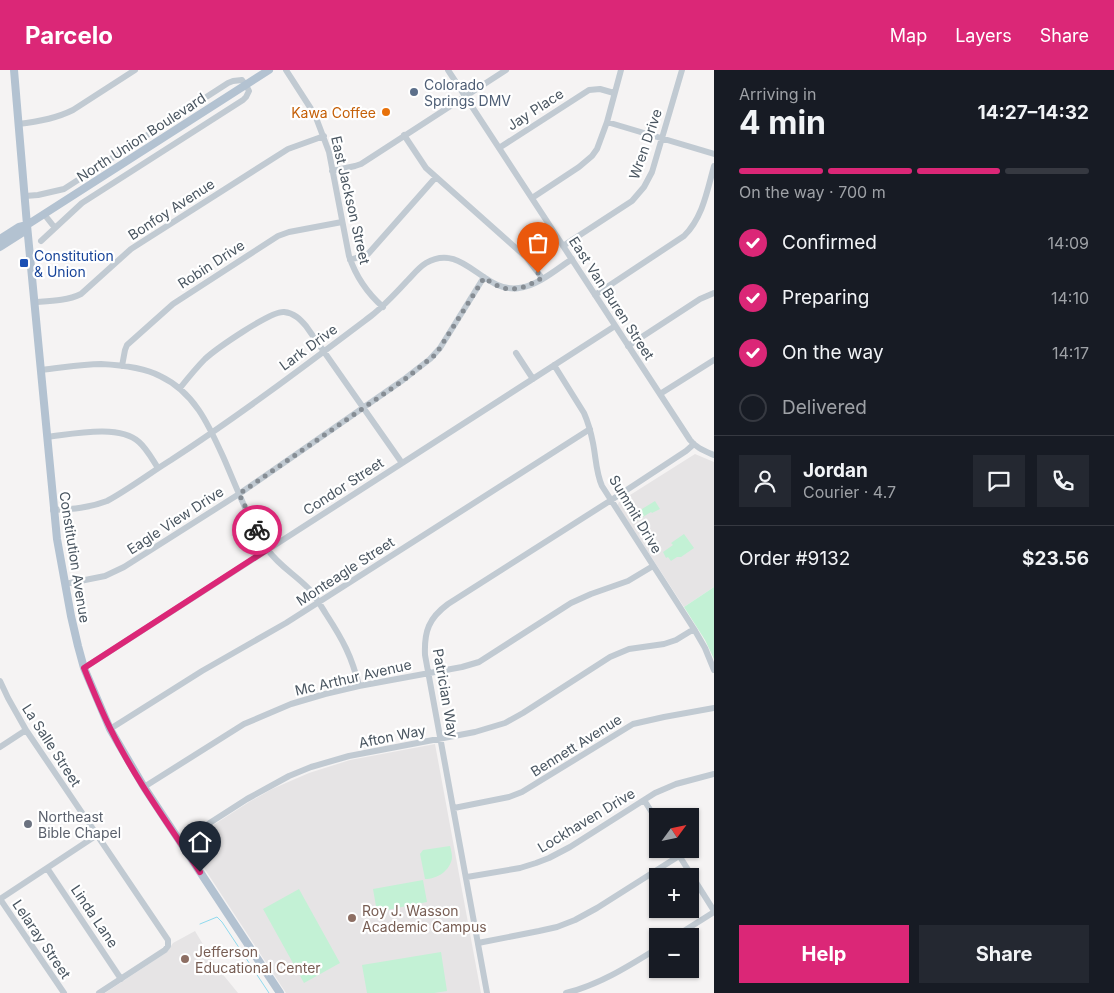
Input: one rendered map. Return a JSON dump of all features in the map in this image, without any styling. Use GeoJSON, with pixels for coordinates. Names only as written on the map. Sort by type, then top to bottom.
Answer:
{"type":"FeatureCollection","features":[{"type":"Feature","properties":{"kind":"main road","name":"Constitution Avenue"},"geometry":{"type":"LineString","coordinates":[[14,70],[57,539],[76,640],[84,668],[110,729],[144,787],[280,993]]}},
{"type":"Feature","properties":{"kind":"main road","name":"North Union Boulevard"},"geometry":{"type":"LineString","coordinates":[[0,248],[22,233],[27,226],[44,214],[269,70]]}},
{"type":"Feature","properties":{"kind":"main road","name":"North Union Boulevard"},"geometry":{"type":"LineString","coordinates":[[0,239],[19,227],[27,226]]}},
{"type":"Feature","properties":{"kind":"street"},"geometry":{"type":"LineString","coordinates":[[18,124],[36,122],[73,110],[135,70]]}},
{"type":"Feature","properties":{"kind":"street","name":"East Jackson Street"},"geometry":{"type":"LineString","coordinates":[[286,70],[315,116],[324,136],[329,152],[350,260],[365,289],[383,307]]}},
{"type":"Feature","properties":{"kind":"street","name":"East Van Buren Street"},"geometry":{"type":"LineString","coordinates":[[448,70],[694,444],[714,455]]}},
{"type":"Feature","properties":{"kind":"street"},"geometry":{"type":"LineString","coordinates":[[332,171],[361,164],[506,70]]}},
{"type":"Feature","properties":{"kind":"street"},"geometry":{"type":"LineString","coordinates":[[532,198],[579,167],[597,149],[607,122],[620,70]]}},
{"type":"Feature","properties":{"kind":"street","name":"Wren Drive"},"geometry":{"type":"LineString","coordinates":[[564,246],[622,208],[638,195],[649,179],[682,70]]}},
{"type":"Feature","properties":{"kind":"street"},"geometry":{"type":"LineString","coordinates":[[25,196],[64,189],[233,81],[242,80],[249,91],[246,97],[82,203],[41,241]]}},
{"type":"Feature","properties":{"kind":"street","name":"Jay Place"},"geometry":{"type":"LineString","coordinates":[[499,148],[589,90],[594,89],[614,93]]}},
{"type":"Feature","properties":{"kind":"street"},"geometry":{"type":"LineString","coordinates":[[173,119],[185,137]]}},
{"type":"Feature","properties":{"kind":"street"},"geometry":{"type":"LineString","coordinates":[[607,122],[714,154]]}},
{"type":"Feature","properties":{"kind":"street"},"geometry":{"type":"LineString","coordinates":[[404,135],[426,168],[526,257],[542,278]]}},
{"type":"Feature","properties":{"kind":"street","name":"Bonfoy Avenue"},"geometry":{"type":"LineString","coordinates":[[34,302],[68,299],[81,294],[140,244],[288,149],[324,136]]}},
{"type":"Feature","properties":{"kind":"street"},"geometry":{"type":"LineString","coordinates":[[595,295],[691,230],[700,214],[714,166]]}},
{"type":"Feature","properties":{"kind":"street"},"geometry":{"type":"LineString","coordinates":[[350,260],[368,254],[436,177]]}},
{"type":"Feature","properties":{"kind":"street"},"geometry":{"type":"LineString","coordinates":[[44,214],[55,228]]}},
{"type":"Feature","properties":{"kind":"street","name":"Robin Drive"},"geometry":{"type":"LineString","coordinates":[[122,366],[127,345],[173,304],[283,233],[342,222]]}},
{"type":"Feature","properties":{"kind":"street","name":"Lark Drive"},"geometry":{"type":"LineString","coordinates":[[54,510],[96,506],[116,496],[212,433],[383,307],[416,271],[426,263],[443,258],[460,261],[484,278],[508,289],[524,287],[572,259]]}},
{"type":"Feature","properties":{"kind":"street","name":"Eagle View Drive"},"geometry":{"type":"LineString","coordinates":[[65,584],[116,572],[239,494],[404,380],[436,354],[484,278]]}},
{"type":"Feature","properties":{"kind":"street"},"geometry":{"type":"LineString","coordinates":[[628,346],[700,299],[714,293]]}},
{"type":"Feature","properties":{"kind":"street"},"geometry":{"type":"LineString","coordinates":[[180,388],[199,365],[214,352],[265,318],[284,312],[291,314],[299,318],[325,351],[402,463]]}},
{"type":"Feature","properties":{"kind":"street","name":"Condor Street"},"geometry":{"type":"LineString","coordinates":[[84,668],[615,326]]}},
{"type":"Feature","properties":{"kind":"street"},"geometry":{"type":"LineString","coordinates":[[516,353],[533,379]]}},
{"type":"Feature","properties":{"kind":"street"},"geometry":{"type":"LineString","coordinates":[[660,394],[714,360]]}},
{"type":"Feature","properties":{"kind":"street"},"geometry":{"type":"LineString","coordinates":[[41,370],[92,365],[122,366],[147,370],[180,388],[197,406],[212,433],[239,494],[268,549],[282,566],[308,588],[338,632],[347,650],[358,686]]}},
{"type":"Feature","properties":{"kind":"street","name":"Summit Drive"},"geometry":{"type":"LineString","coordinates":[[554,365],[584,412],[590,429],[598,475],[602,486],[694,629],[705,648],[714,670]]}},
{"type":"Feature","properties":{"kind":"street","name":"Monteagle Street"},"geometry":{"type":"LineString","coordinates":[[110,729],[202,671],[286,623],[590,429]]}},
{"type":"Feature","properties":{"kind":"street"},"geometry":{"type":"LineString","coordinates":[[47,436],[101,432],[121,433],[139,442],[158,468]]}},
{"type":"Feature","properties":{"kind":"street","name":"Patrician Way"},"geometry":{"type":"LineString","coordinates":[[487,993],[425,655],[424,641],[430,622],[440,610],[694,444]]}},
{"type":"Feature","properties":{"kind":"street","name":"Mc Arthur Avenue"},"geometry":{"type":"LineString","coordinates":[[144,787],[244,724],[297,702],[358,686],[462,668],[479,662],[572,603],[590,594],[628,581],[653,566]]}},
{"type":"Feature","properties":{"kind":"street","name":"Afton Way"},"geometry":{"type":"LineString","coordinates":[[180,842],[252,795],[289,776],[349,756],[475,732],[506,723],[610,657],[629,649],[664,644],[694,629]]}},
{"type":"Feature","properties":{"kind":"street","name":"La Salle Street"},"geometry":{"type":"LineString","coordinates":[[0,682],[26,730],[168,940],[168,946],[165,950],[121,979]]}},
{"type":"Feature","properties":{"kind":"street","name":"Bennett Avenue"},"geometry":{"type":"LineString","coordinates":[[454,808],[509,797],[522,792],[633,724],[714,708]]}},
{"type":"Feature","properties":{"kind":"street"},"geometry":{"type":"LineString","coordinates":[[0,747],[26,730]]}},
{"type":"Feature","properties":{"kind":"street","name":"Lockhaven Drive"},"geometry":{"type":"LineString","coordinates":[[467,877],[520,868],[549,858],[570,847],[655,793],[676,784],[714,774]]}},
{"type":"Feature","properties":{"kind":"street"},"geometry":{"type":"LineString","coordinates":[[644,800],[649,808]]}},
{"type":"Feature","properties":{"kind":"street"},"geometry":{"type":"LineString","coordinates":[[0,899],[97,835]]}},
{"type":"Feature","properties":{"kind":"street"},"geometry":{"type":"LineString","coordinates":[[478,943],[557,927],[575,920],[676,858]]}},
{"type":"Feature","properties":{"kind":"street"},"geometry":{"type":"LineString","coordinates":[[680,858],[714,911],[688,928]]}},
{"type":"Feature","properties":{"kind":"street","name":"Linda Lane"},"geometry":{"type":"LineString","coordinates":[[47,868],[121,979]]}},
{"type":"Feature","properties":{"kind":"street","name":"Lelaray Street"},"geometry":{"type":"LineString","coordinates":[[0,899],[64,993]]}},
{"type":"Feature","properties":{"kind":"street"},"geometry":{"type":"LineString","coordinates":[[566,993],[614,974],[649,954]]}},
{"type":"Feature","properties":{"kind":"street"},"geometry":{"type":"LineString","coordinates":[[99,993],[121,979]]}},
{"type":"Feature","properties":{"kind":"shaded area"},"geometry":{"type":"Polygon","coordinates":[[[695,454],[714,462],[714,587],[684,607],[618,504],[695,454]]]}},
{"type":"Feature","properties":{"kind":"shaded area","name":"Roy J. Wasson Academic Campus"},"geometry":{"type":"Polygon","coordinates":[[[435,744],[481,993],[286,993],[187,842],[249,802],[272,789],[309,773],[350,760],[435,744]]]}},
{"type":"Feature","properties":{"kind":"shaded area","name":"Jefferson Educational Center"},"geometry":{"type":"Polygon","coordinates":[[[195,931],[216,966],[238,993],[105,993],[167,952],[173,943],[195,931]]]}},
{"type":"Feature","properties":{"kind":"green space"},"geometry":{"type":"Polygon","coordinates":[[[655,501],[660,509],[633,523],[629,517],[655,501]]]}},
{"type":"Feature","properties":{"kind":"green space"},"geometry":{"type":"Polygon","coordinates":[[[684,534],[694,548],[671,561],[668,557],[666,558],[663,552],[673,545],[671,543],[684,534]]]}},
{"type":"Feature","properties":{"kind":"green space"},"geometry":{"type":"Polygon","coordinates":[[[714,587],[714,659],[705,640],[684,607],[714,587]]]}},
{"type":"Feature","properties":{"kind":"green space"},"geometry":{"type":"Polygon","coordinates":[[[450,846],[452,858],[449,867],[438,876],[425,879],[420,854],[423,850],[450,846]]]}},
{"type":"Feature","properties":{"kind":"green space"},"geometry":{"type":"Polygon","coordinates":[[[423,880],[427,902],[377,912],[373,889],[423,880]]]}},
{"type":"Feature","properties":{"kind":"green space"},"geometry":{"type":"Polygon","coordinates":[[[299,889],[340,963],[304,983],[263,909],[299,889]]]}},
{"type":"Feature","properties":{"kind":"green space"},"geometry":{"type":"Polygon","coordinates":[[[441,952],[447,991],[434,993],[367,993],[362,965],[441,952]]]}},
{"type":"Feature","properties":{"kind":"waterway"},"geometry":{"type":"LineString","coordinates":[[200,924],[217,917],[269,993]]}},
{"type":"Feature","properties":{"kind":"way so far"},"geometry":{"type":"LineString","coordinates":[[257,530],[239,494],[404,380],[436,354],[484,278],[508,289],[517,289],[534,284],[542,278],[538,273]]}},
{"type":"Feature","properties":{"kind":"place","name":"Colorado Springs DMV"},"geometry":{"type":"Point","coordinates":[414,92]}},
{"type":"Feature","properties":{"kind":"place","name":"Kawa Coffee"},"geometry":{"type":"Point","coordinates":[386,112]}},
{"type":"Feature","properties":{"kind":"place","name":"Constitution & Union"},"geometry":{"type":"Point","coordinates":[24,263]}},
{"type":"Feature","properties":{"kind":"place","name":"Northeast Bible Chapel"},"geometry":{"type":"Point","coordinates":[28,824]}},
{"type":"Feature","properties":{"kind":"place","name":"Roy J. Wasson Academic Campus"},"geometry":{"type":"Point","coordinates":[352,918]}},
{"type":"Feature","properties":{"kind":"place","name":"Jefferson Educational Center"},"geometry":{"type":"Point","coordinates":[185,959]}},
{"type":"Feature","properties":{"kind":"route"},"geometry":{"type":"LineString","coordinates":[[200,872],[126,758],[110,729],[84,668],[268,549],[257,530]]}}]}
